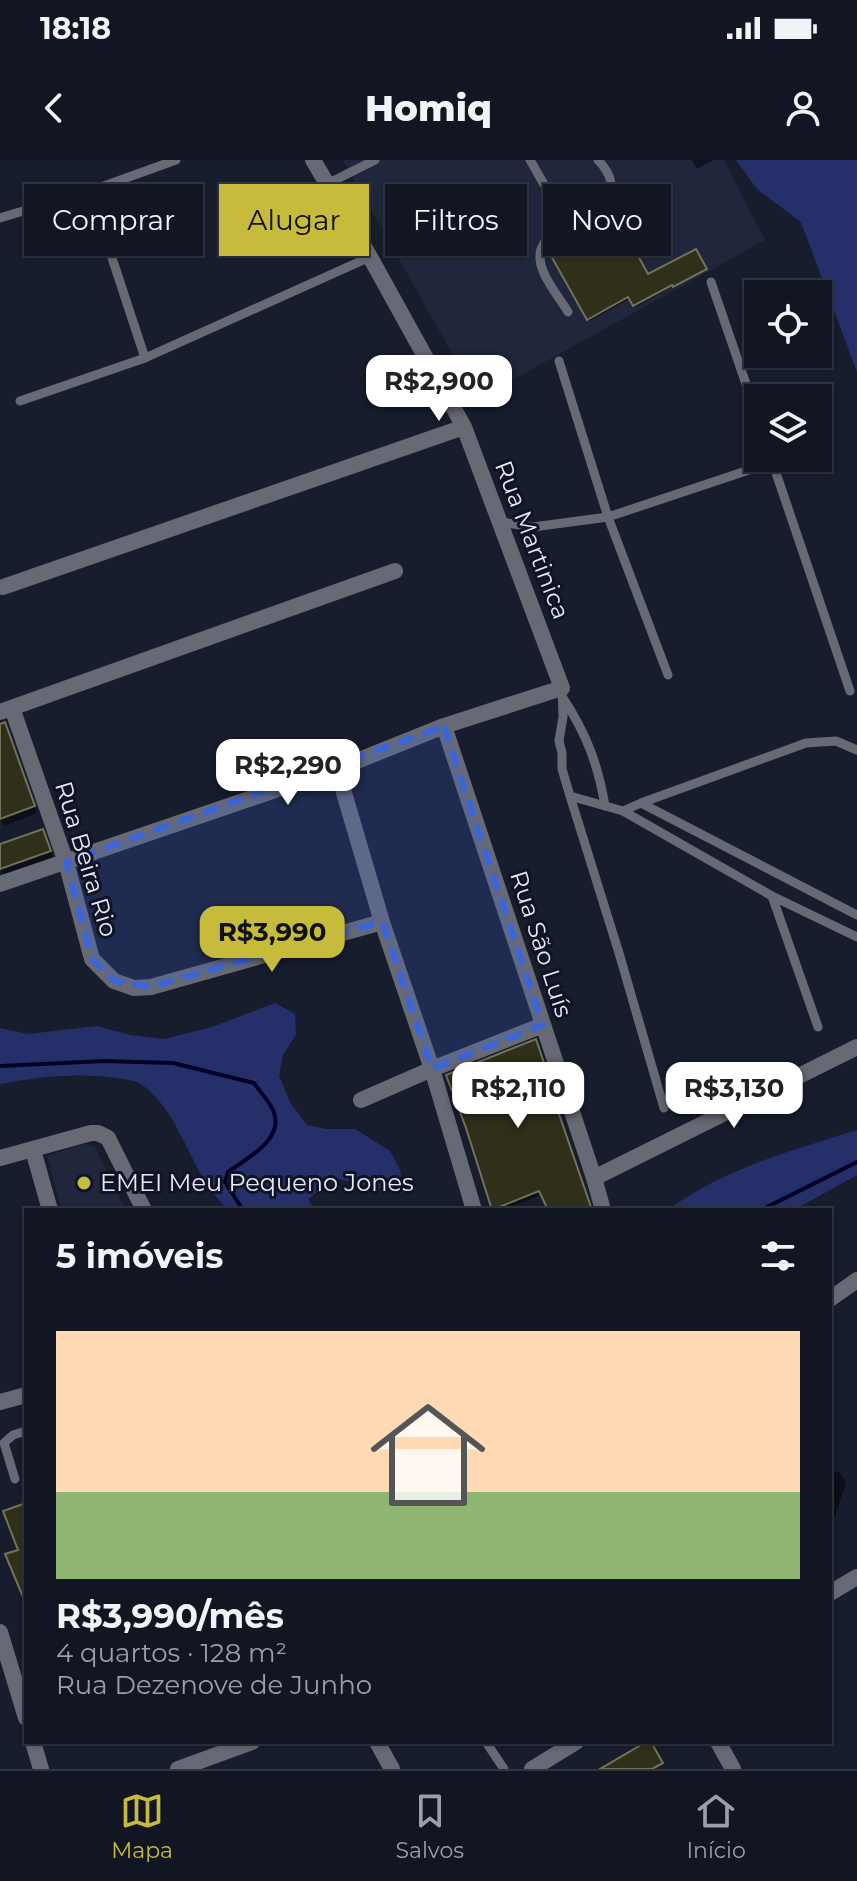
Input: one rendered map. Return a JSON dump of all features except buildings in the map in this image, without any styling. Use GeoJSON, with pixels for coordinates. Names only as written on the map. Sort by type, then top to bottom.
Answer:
{"type":"FeatureCollection","features":[{"type":"Feature","properties":{"kind":"street","name":"Rua Martinica"},"geometry":{"type":"LineString","coordinates":[[313,160],[327,184]]}},
{"type":"Feature","properties":{"kind":"street","name":"Rua Martinica"},"geometry":{"type":"LineString","coordinates":[[370,257],[464,427],[562,693]]}},
{"type":"Feature","properties":{"kind":"street"},"geometry":{"type":"LineString","coordinates":[[3,587],[464,427]]}},
{"type":"Feature","properties":{"kind":"street"},"geometry":{"type":"LineString","coordinates":[[6,710],[395,571]]}},
{"type":"Feature","properties":{"kind":"street"},"geometry":{"type":"LineString","coordinates":[[0,884],[337,769],[444,726],[562,693]]}},
{"type":"Feature","properties":{"kind":"street","name":"Rua Beira Rio"},"geometry":{"type":"LineString","coordinates":[[6,710],[66,862],[92,959],[114,981],[134,988],[151,987],[382,922]]}},
{"type":"Feature","properties":{"kind":"street","name":"Rua São Luís"},"geometry":{"type":"LineString","coordinates":[[444,726],[602,1208]]}},
{"type":"Feature","properties":{"kind":"street"},"geometry":{"type":"LineString","coordinates":[[337,769],[382,922],[432,1069],[473,1208]]}},
{"type":"Feature","properties":{"kind":"street"},"geometry":{"type":"LineString","coordinates":[[361,1100],[543,1025]]}},
{"type":"Feature","properties":{"kind":"street"},"geometry":{"type":"LineString","coordinates":[[594,1178],[857,1047]]}},
{"type":"Feature","properties":{"kind":"street"},"geometry":{"type":"LineString","coordinates":[[0,1158],[91,1133],[104,1135],[143,1208]]}},
{"type":"Feature","properties":{"kind":"street"},"geometry":{"type":"LineString","coordinates":[[33,1150],[49,1208]]}},
{"type":"Feature","properties":{"kind":"street"},"geometry":{"type":"LineString","coordinates":[[832,1298],[857,1280]]}},
{"type":"Feature","properties":{"kind":"street"},"geometry":{"type":"LineString","coordinates":[[0,1402],[24,1396]]}},
{"type":"Feature","properties":{"kind":"street"},"geometry":{"type":"LineString","coordinates":[[832,1592],[857,1577]]}},
{"type":"Feature","properties":{"kind":"street"},"geometry":{"type":"LineString","coordinates":[[0,1632],[24,1711]]}},
{"type":"Feature","properties":{"kind":"street"},"geometry":{"type":"LineString","coordinates":[[34,1744],[41,1769]]}},
{"type":"Feature","properties":{"kind":"street"},"geometry":{"type":"LineString","coordinates":[[178,1769],[247,1744]]}},
{"type":"Feature","properties":{"kind":"street"},"geometry":{"type":"LineString","coordinates":[[378,1744],[392,1769]]}},
{"type":"Feature","properties":{"kind":"street"},"geometry":{"type":"LineString","coordinates":[[532,1769],[573,1744]]}},
{"type":"Feature","properties":{"kind":"street"},"geometry":{"type":"LineString","coordinates":[[719,1744],[733,1769]]}},
{"type":"Feature","properties":{"kind":"lane"},"geometry":{"type":"LineString","coordinates":[[109,184],[176,160]]}},
{"type":"Feature","properties":{"kind":"lane"},"geometry":{"type":"LineString","coordinates":[[327,184],[375,160]]}},
{"type":"Feature","properties":{"kind":"lane"},"geometry":{"type":"LineString","coordinates":[[530,160],[544,184]]}},
{"type":"Feature","properties":{"kind":"lane"},"geometry":{"type":"LineString","coordinates":[[598,160],[608,171],[611,184]]}},
{"type":"Feature","properties":{"kind":"lane"},"geometry":{"type":"LineString","coordinates":[[0,218],[24,211]]}},
{"type":"Feature","properties":{"kind":"lane"},"geometry":{"type":"LineString","coordinates":[[543,245],[539,259],[542,270],[568,312]]}},
{"type":"Feature","properties":{"kind":"lane"},"geometry":{"type":"LineString","coordinates":[[111,256],[145,358]]}},
{"type":"Feature","properties":{"kind":"lane"},"geometry":{"type":"LineString","coordinates":[[20,401],[145,358],[370,257]]}},
{"type":"Feature","properties":{"kind":"lane"},"geometry":{"type":"LineString","coordinates":[[711,282],[746,384]]}},
{"type":"Feature","properties":{"kind":"lane"},"geometry":{"type":"LineString","coordinates":[[559,361],[608,517],[668,675]]}},
{"type":"Feature","properties":{"kind":"lane"},"geometry":{"type":"LineString","coordinates":[[501,522],[533,527],[608,517],[744,470]]}},
{"type":"Feature","properties":{"kind":"lane"},"geometry":{"type":"LineString","coordinates":[[776,472],[850,691]]}},
{"type":"Feature","properties":{"kind":"lane"},"geometry":{"type":"LineString","coordinates":[[562,693],[563,717],[559,741],[562,769],[664,1108]]}},
{"type":"Feature","properties":{"kind":"lane"},"geometry":{"type":"LineString","coordinates":[[562,693],[588,743],[605,806]]}},
{"type":"Feature","properties":{"kind":"lane"},"geometry":{"type":"LineString","coordinates":[[623,811],[806,743],[836,741],[857,750]]}},
{"type":"Feature","properties":{"kind":"lane"},"geometry":{"type":"LineString","coordinates":[[570,796],[623,811],[772,896],[857,937]]}},
{"type":"Feature","properties":{"kind":"lane"},"geometry":{"type":"LineString","coordinates":[[641,803],[857,915]]}},
{"type":"Feature","properties":{"kind":"lane"},"geometry":{"type":"LineString","coordinates":[[772,896],[818,1027]]}},
{"type":"Feature","properties":{"kind":"lane"},"geometry":{"type":"LineString","coordinates":[[15,1479],[4,1443],[13,1435],[24,1432]]}},
{"type":"Feature","properties":{"kind":"lane"},"geometry":{"type":"LineString","coordinates":[[487,1744],[504,1769]]}},
{"type":"Feature","properties":{"kind":"highlighted area"},"geometry":{"type":"Polygon","coordinates":[[[444,726],[543,1025],[432,1069],[382,922],[151,987],[114,981],[92,959],[66,862],[444,726]]]}},
{"type":"Feature","properties":{"kind":"shaded area"},"geometry":{"type":"Polygon","coordinates":[[[343,160],[724,160],[765,240],[478,399],[397,256],[527,256],[527,184],[385,184],[385,234],[369,206],[369,184],[357,184],[343,160]]]}},
{"type":"Feature","properties":{"kind":"shaded area"},"geometry":{"type":"Polygon","coordinates":[[[736,160],[857,160],[857,372],[832,305],[832,280],[823,280],[801,222],[757,189],[736,160]]]}},
{"type":"Feature","properties":{"kind":"shaded area"},"geometry":{"type":"Polygon","coordinates":[[[275,1003],[295,1014],[296,1034],[283,1055],[279,1076],[291,1104],[307,1125],[355,1129],[390,1151],[400,1170],[404,1194],[334,1178],[308,1199],[314,1208],[227,1208],[206,1183],[168,1112],[141,1084],[130,1080],[77,1075],[0,1084],[0,1028],[28,1034],[97,1026],[130,1035],[164,1039],[212,1027],[275,1003]]]}},
{"type":"Feature","properties":{"kind":"shaded area"},"geometry":{"type":"Polygon","coordinates":[[[857,1130],[857,1175],[798,1208],[671,1208],[712,1183],[783,1153],[857,1130]]]}},
{"type":"Feature","properties":{"kind":"shaded area","name":"EMEI Meu Pequeno Jones"},"geometry":{"type":"Polygon","coordinates":[[[84,1144],[95,1147],[125,1208],[61,1208],[47,1156],[84,1144]]]}},
{"type":"Feature","properties":{"kind":"waterway"},"geometry":{"type":"LineString","coordinates":[[0,1066],[104,1061],[173,1063],[254,1083],[273,1110],[276,1120],[274,1130],[262,1147],[228,1172],[225,1182],[243,1208]]}},
{"type":"Feature","properties":{"kind":"waterway"},"geometry":{"type":"LineString","coordinates":[[765,1208],[857,1162]]}},
{"type":"Feature","properties":{"kind":"place","name":"EMEI Meu Pequeno Jones"},"geometry":{"type":"Point","coordinates":[84,1183]}}]}
